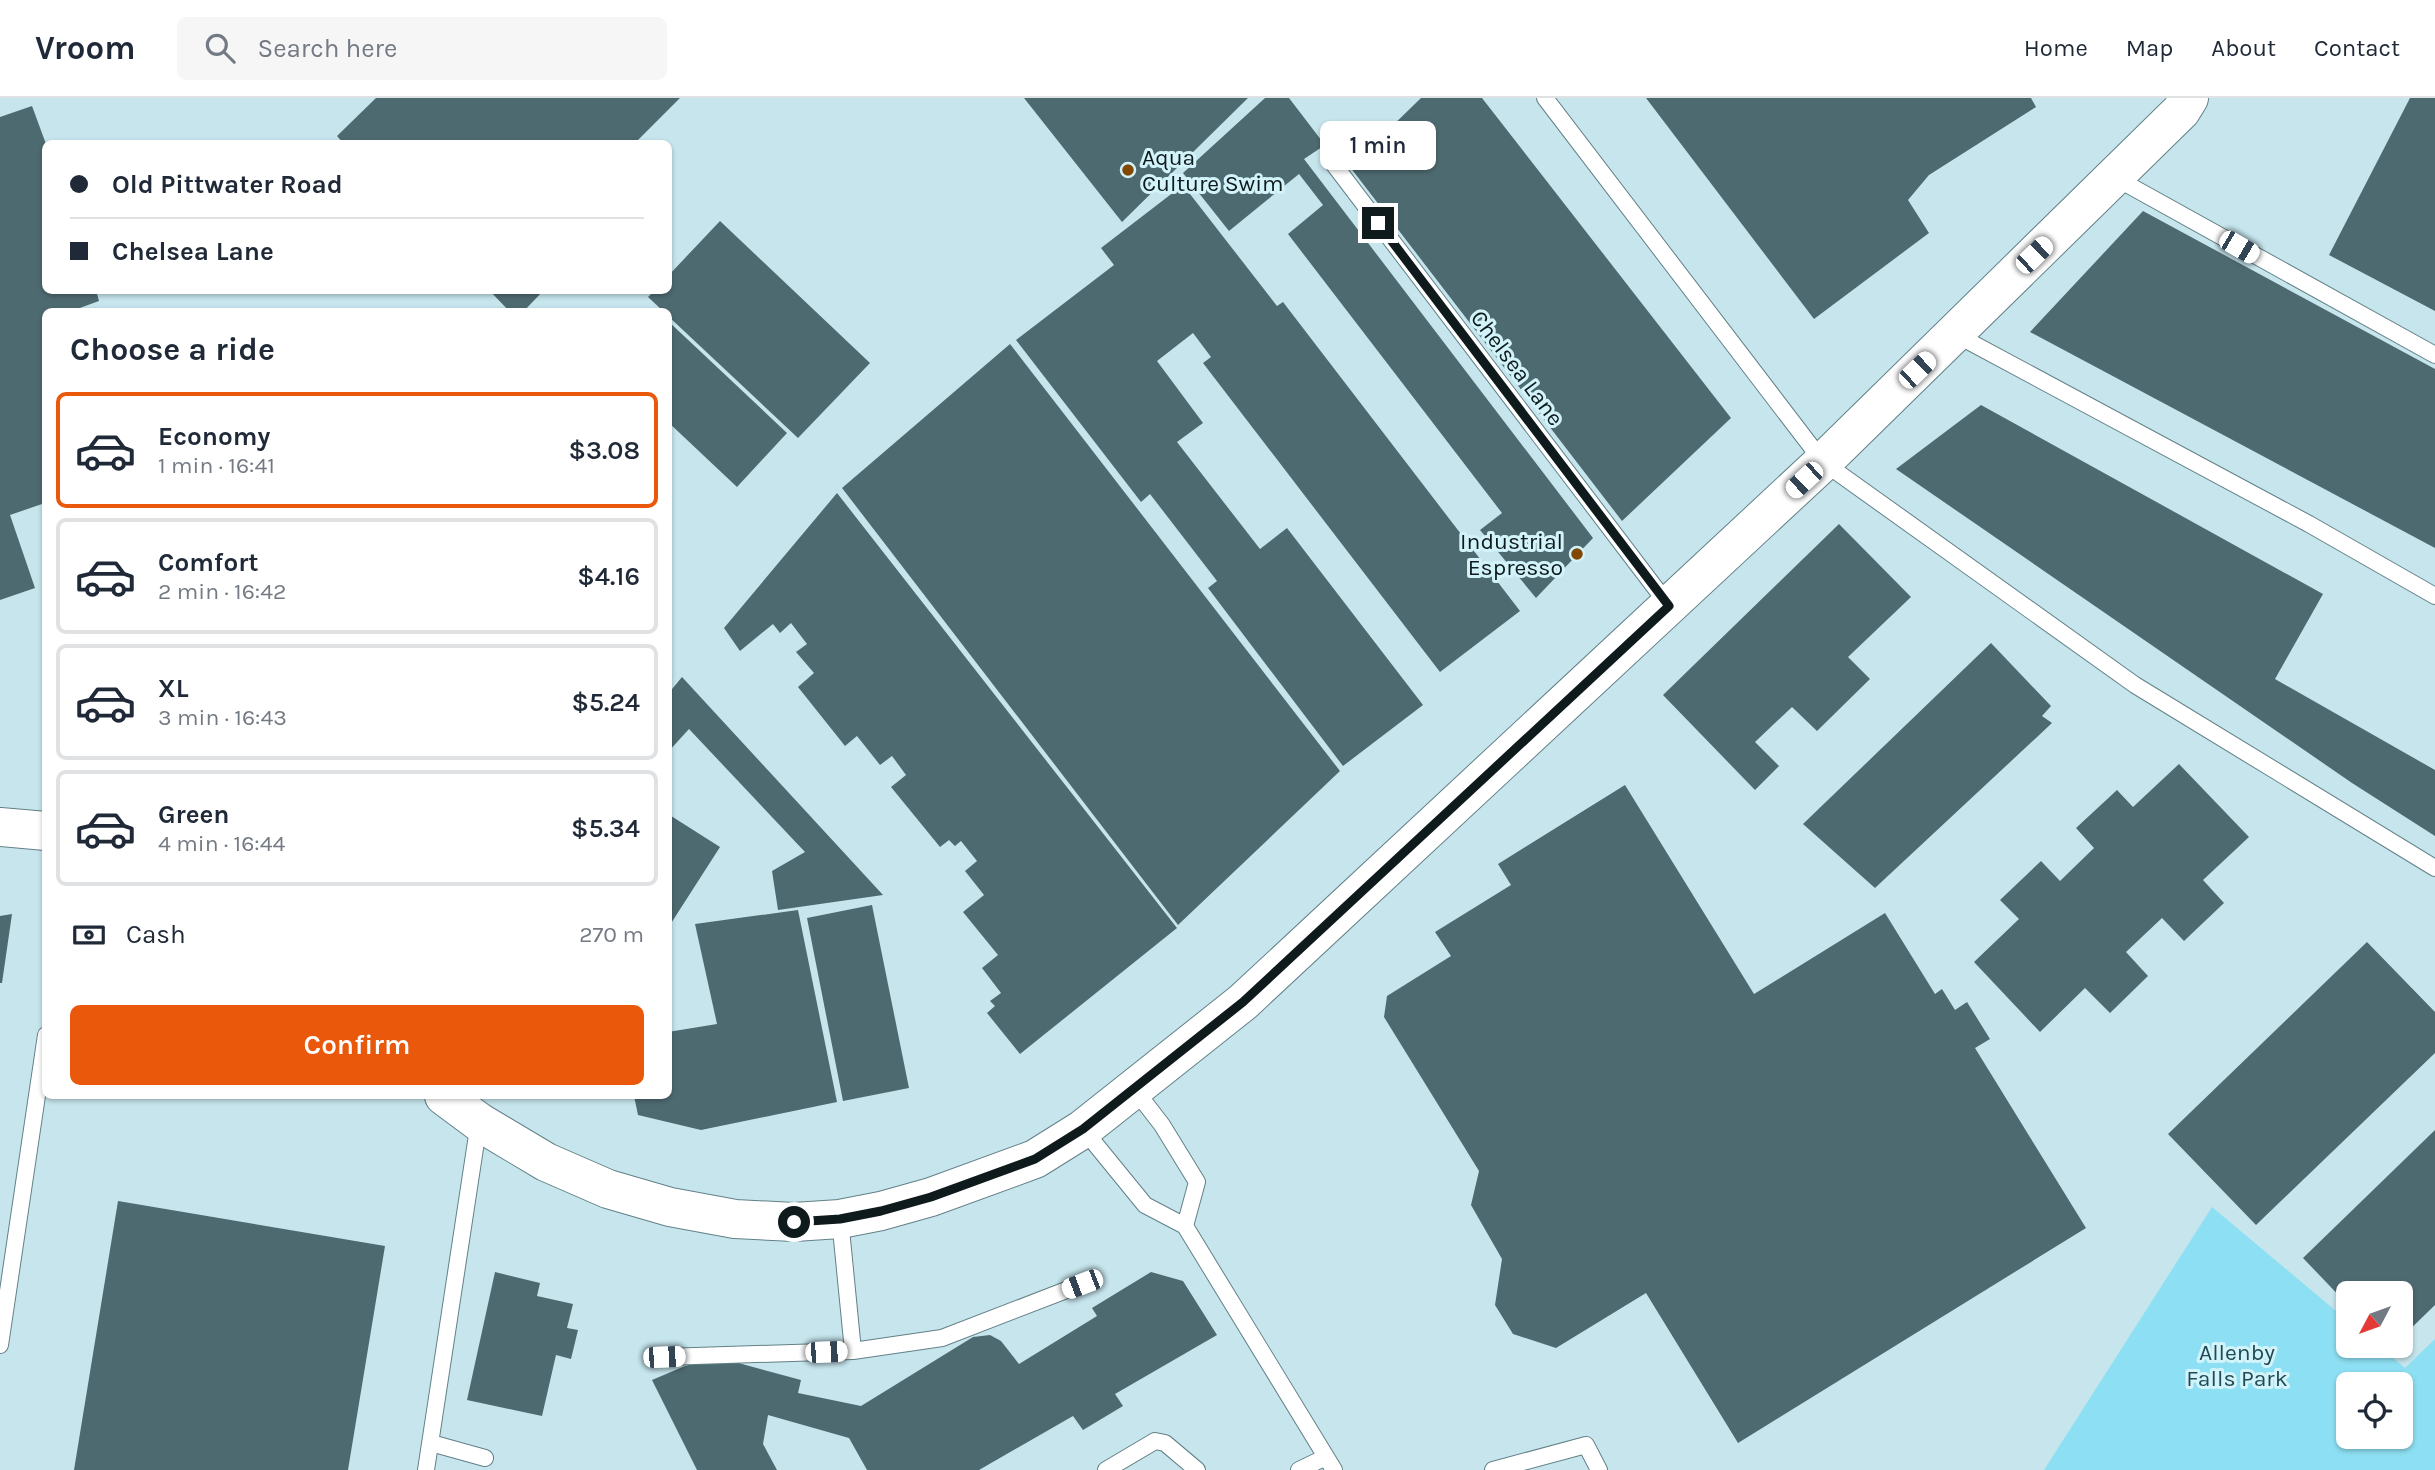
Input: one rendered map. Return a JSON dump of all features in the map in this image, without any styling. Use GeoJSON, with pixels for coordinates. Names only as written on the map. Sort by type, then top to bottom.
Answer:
{"type":"FeatureCollection","features":[{"type":"Feature","properties":{"kind":"street"},"geometry":{"type":"LineString","coordinates":[[448,1099],[478,1122],[546,1162],[608,1189],[670,1207],[735,1219],[794,1222],[840,1219],[906,1204],[990,1177],[1035,1159],[1083,1129],[1135,1090],[1243,1002],[1824,462],[2181,111],[2189,98]]}},
{"type":"Feature","properties":{"kind":"street"},"geometry":{"type":"LineString","coordinates":[[0,827],[42,831]]}},
{"type":"Feature","properties":{"kind":"lane"},"geometry":{"type":"LineString","coordinates":[[1545,98],[1824,462],[2135,685],[2435,868]]}},
{"type":"Feature","properties":{"kind":"lane","name":"Chelsea Lane"},"geometry":{"type":"LineString","coordinates":[[1329,158],[1669,606]]}},
{"type":"Feature","properties":{"kind":"lane"},"geometry":{"type":"LineString","coordinates":[[2114,177],[2435,355]]}},
{"type":"Feature","properties":{"kind":"lane"},"geometry":{"type":"LineString","coordinates":[[1954,334],[2435,595]]}},
{"type":"Feature","properties":{"kind":"lane"},"geometry":{"type":"LineString","coordinates":[[0,1345],[42,1062]]}},
{"type":"Feature","properties":{"kind":"lane"},"geometry":{"type":"LineString","coordinates":[[1135,1090],[1197,1182],[1185,1226]]}},
{"type":"Feature","properties":{"kind":"lane"},"geometry":{"type":"LineString","coordinates":[[426,1470],[478,1122]]}},
{"type":"Feature","properties":{"kind":"lane"},"geometry":{"type":"LineString","coordinates":[[1083,1129],[1144,1205],[1185,1226],[1330,1464],[1299,1470]]}},
{"type":"Feature","properties":{"kind":"lane"},"geometry":{"type":"LineString","coordinates":[[840,1219],[853,1351]]}},
{"type":"Feature","properties":{"kind":"lane"},"geometry":{"type":"LineString","coordinates":[[664,1357],[853,1351],[942,1338],[1082,1284]]}},
{"type":"Feature","properties":{"kind":"lane"},"geometry":{"type":"LineString","coordinates":[[1106,1470],[1155,1441],[1165,1443],[1197,1470]]}},
{"type":"Feature","properties":{"kind":"lane"},"geometry":{"type":"LineString","coordinates":[[431,1443],[485,1458]]}},
{"type":"Feature","properties":{"kind":"lane"},"geometry":{"type":"LineString","coordinates":[[1493,1470],[1586,1445],[1598,1470]]}},
{"type":"Feature","properties":{"kind":"green space","name":"Allenby Falls Park"},"geometry":{"type":"Polygon","coordinates":[[[2212,1207],[2336,1311],[2336,1358],[2393,1358],[2405,1368],[2435,1339],[2435,1470],[2044,1470],[2212,1207]]]}},
{"type":"Feature","properties":{"kind":"building"},"geometry":{"type":"Polygon","coordinates":[[[376,98],[680,98],[638,140],[340,140],[337,136],[376,98]]]}},
{"type":"Feature","properties":{"kind":"building","name":"Aqua Culture Swim"},"geometry":{"type":"Polygon","coordinates":[[[1024,98],[1248,98],[1122,222],[1024,98]]]}},
{"type":"Feature","properties":{"kind":"building"},"geometry":{"type":"Polygon","coordinates":[[[1265,98],[1289,98],[1325,145],[1304,159],[1593,538],[1536,598],[1480,530],[1502,513],[1288,234],[1323,205],[1299,174],[1229,231],[1183,173],[1265,98]]]}},
{"type":"Feature","properties":{"kind":"building"},"geometry":{"type":"Polygon","coordinates":[[[1421,98],[1482,98],[1731,418],[1622,521],[1350,167],[1421,98]]]}},
{"type":"Feature","properties":{"kind":"building"},"geometry":{"type":"Polygon","coordinates":[[[1646,98],[2031,98],[2036,107],[1929,175],[1908,200],[1929,233],[1814,319],[1646,98]]]}},
{"type":"Feature","properties":{"kind":"building"},"geometry":{"type":"Polygon","coordinates":[[[2410,98],[2435,98],[2435,311],[2329,255],[2410,98]]]}},
{"type":"Feature","properties":{"kind":"building"},"geometry":{"type":"Polygon","coordinates":[[[32,106],[45,140],[42,140],[42,294],[97,294],[99,301],[80,308],[42,308],[42,504],[10,515],[35,588],[0,600],[0,117],[32,106]]]}},
{"type":"Feature","properties":{"kind":"building"},"geometry":{"type":"Polygon","coordinates":[[[1183,185],[1277,306],[1283,302],[1520,611],[1440,672],[1203,363],[1211,357],[1193,333],[1157,361],[1203,423],[1177,442],[1260,549],[1287,528],[1423,705],[1343,766],[1208,588],[1217,581],[1150,494],[1141,502],[1016,340],[1114,265],[1101,248],[1183,185]]]}},
{"type":"Feature","properties":{"kind":"building"},"geometry":{"type":"Polygon","coordinates":[[[2143,211],[2435,369],[2435,548],[2030,332],[2143,211]]]}},
{"type":"Feature","properties":{"kind":"building"},"geometry":{"type":"Polygon","coordinates":[[[720,221],[870,363],[798,438],[672,320],[672,308],[660,308],[648,297],[651,294],[672,294],[672,272],[720,221]]]}},
{"type":"Feature","properties":{"kind":"building"},"geometry":{"type":"Polygon","coordinates":[[[493,294],[540,294],[527,308],[506,308],[493,294]]]}},
{"type":"Feature","properties":{"kind":"building"},"geometry":{"type":"Polygon","coordinates":[[[672,325],[787,433],[737,487],[672,426],[672,325]]]}},
{"type":"Feature","properties":{"kind":"building"},"geometry":{"type":"Polygon","coordinates":[[[1010,344],[1340,771],[1178,925],[842,488],[1010,344]]]}},
{"type":"Feature","properties":{"kind":"building"},"geometry":{"type":"Polygon","coordinates":[[[1981,405],[2323,594],[2275,679],[2435,770],[2435,836],[2352,783],[1896,469],[1981,405]]]}},
{"type":"Feature","properties":{"kind":"building"},"geometry":{"type":"Polygon","coordinates":[[[837,493],[1177,928],[1020,1054],[987,1013],[995,1006],[990,1001],[1001,993],[982,968],[998,955],[963,912],[984,895],[965,871],[977,861],[961,841],[955,846],[949,840],[940,847],[891,787],[906,775],[892,756],[880,765],[857,736],[845,746],[798,687],[814,673],[796,652],[807,644],[791,623],[780,633],[773,624],[740,651],[724,628],[837,493]]]}},
{"type":"Feature","properties":{"kind":"building"},"geometry":{"type":"Polygon","coordinates":[[[1839,524],[1911,597],[1848,657],[1870,679],[1817,731],[1792,707],[1755,742],[1779,766],[1755,790],[1663,695],[1839,524]]]}},
{"type":"Feature","properties":{"kind":"building"},"geometry":{"type":"Polygon","coordinates":[[[1991,643],[2051,706],[2042,716],[2052,723],[1875,888],[1803,824],[1991,643]]]}},
{"type":"Feature","properties":{"kind":"building"},"geometry":{"type":"Polygon","coordinates":[[[682,677],[883,895],[778,910],[772,871],[805,852],[689,729],[672,748],[672,689],[682,677]]]}},
{"type":"Feature","properties":{"kind":"building"},"geometry":{"type":"Polygon","coordinates":[[[2179,764],[2249,837],[2203,880],[2224,903],[2184,941],[2162,918],[2126,952],[2148,976],[2110,1013],[2085,988],[2040,1032],[1974,962],[2019,919],[2000,900],[2041,861],[2060,881],[2094,848],[2076,828],[2117,790],[2133,807],[2179,764]]]}},
{"type":"Feature","properties":{"kind":"building"},"geometry":{"type":"Polygon","coordinates":[[[1625,785],[1754,994],[1885,913],[1935,994],[1942,989],[1955,1010],[1967,1002],[1990,1039],[1975,1048],[2086,1228],[1738,1443],[1646,1293],[1556,1348],[1513,1334],[1495,1305],[1502,1259],[1471,1205],[1479,1171],[1384,1017],[1387,996],[1451,956],[1435,932],[1511,885],[1498,864],[1625,785]]]}},
{"type":"Feature","properties":{"kind":"building"},"geometry":{"type":"Polygon","coordinates":[[[672,817],[720,847],[672,922],[672,817]]]}},
{"type":"Feature","properties":{"kind":"building"},"geometry":{"type":"Polygon","coordinates":[[[872,905],[909,1088],[843,1101],[807,918],[872,905]]]}},
{"type":"Feature","properties":{"kind":"building"},"geometry":{"type":"Polygon","coordinates":[[[798,910],[837,1102],[701,1130],[638,1115],[635,1099],[672,1099],[672,1031],[717,1024],[695,924],[798,910]]]}},
{"type":"Feature","properties":{"kind":"building"},"geometry":{"type":"Polygon","coordinates":[[[12,914],[2,983],[0,983],[0,916],[12,914]]]}},
{"type":"Feature","properties":{"kind":"building"},"geometry":{"type":"Polygon","coordinates":[[[2367,942],[2435,1012],[2435,1053],[2256,1225],[2168,1134],[2367,942]]]}},
{"type":"Feature","properties":{"kind":"building"},"geometry":{"type":"Polygon","coordinates":[[[2435,1130],[2435,1305],[2413,1326],[2413,1281],[2336,1281],[2336,1292],[2303,1258],[2435,1130]]]}},
{"type":"Feature","properties":{"kind":"building"},"geometry":{"type":"Polygon","coordinates":[[[118,1201],[385,1246],[348,1470],[74,1470],[118,1201]]]}},
{"type":"Feature","properties":{"kind":"building"},"geometry":{"type":"Polygon","coordinates":[[[495,1272],[540,1283],[537,1296],[573,1304],[567,1328],[578,1330],[571,1359],[556,1355],[542,1416],[467,1400],[495,1272]]]}},
{"type":"Feature","properties":{"kind":"building"},"geometry":{"type":"Polygon","coordinates":[[[1151,1272],[1183,1281],[1217,1335],[1115,1394],[1123,1406],[1083,1430],[1073,1416],[979,1470],[867,1470],[849,1438],[768,1415],[763,1444],[777,1470],[697,1470],[652,1380],[685,1366],[709,1360],[731,1361],[801,1380],[798,1393],[861,1406],[973,1337],[990,1335],[1001,1341],[1019,1364],[1097,1316],[1092,1308],[1151,1272]]]}},
{"type":"Feature","properties":{"kind":"place","name":"Aqua Culture Swim"},"geometry":{"type":"Point","coordinates":[1128,170]}},
{"type":"Feature","properties":{"kind":"place","name":"Industrial Espresso"},"geometry":{"type":"Point","coordinates":[1577,554]}},
{"type":"Feature","properties":{"kind":"route"},"geometry":{"type":"LineString","coordinates":[[794,1222],[840,1219],[931,1197],[1035,1159],[1083,1129],[1243,1002],[1669,606],[1378,223]]}}]}
